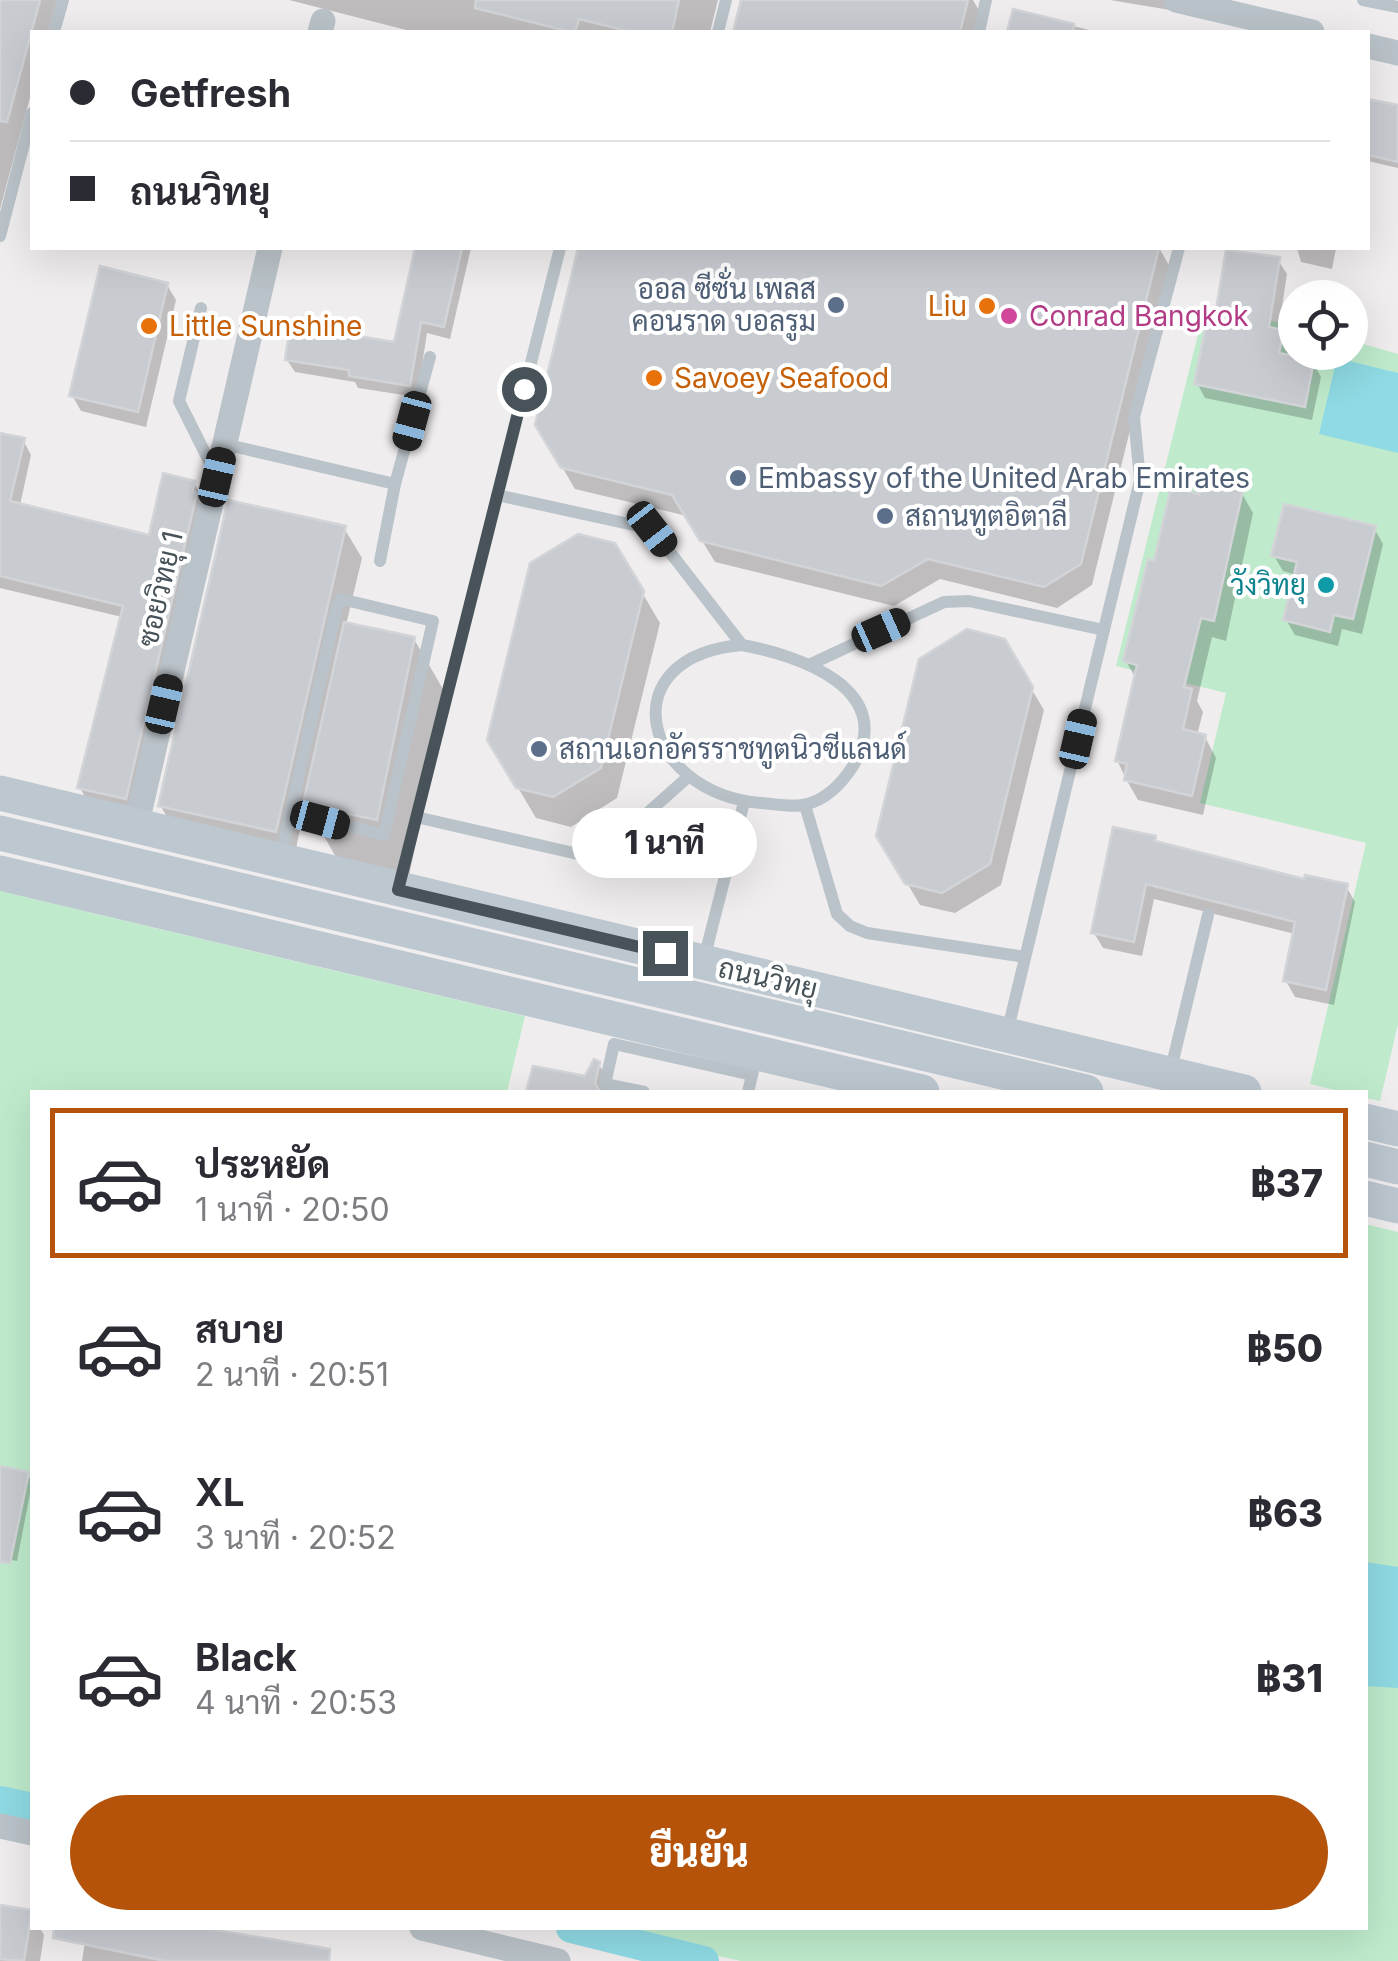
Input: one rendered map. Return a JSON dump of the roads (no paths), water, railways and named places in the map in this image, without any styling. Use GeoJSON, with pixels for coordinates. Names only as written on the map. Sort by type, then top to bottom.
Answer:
{"type":"FeatureCollection","features":[{"type":"Feature","properties":{"kind":"main road","name":"ถนนวิทยุ"},"geometry":{"type":"LineString","coordinates":[[0,793],[1235,1090]]}},
{"type":"Feature","properties":{"kind":"main road","name":"ถนนวิทยุ"},"geometry":{"type":"LineString","coordinates":[[0,833],[1078,1090]]}},
{"type":"Feature","properties":{"kind":"main road"},"geometry":{"type":"LineString","coordinates":[[0,872],[755,1064],[910,1090]]}},
{"type":"Feature","properties":{"kind":"main road"},"geometry":{"type":"LineString","coordinates":[[925,1054],[932,1018]]}},
{"type":"Feature","properties":{"kind":"main road"},"geometry":{"type":"LineString","coordinates":[[1368,1160],[1398,1167]]}},
{"type":"Feature","properties":{"kind":"main road"},"geometry":{"type":"LineString","coordinates":[[1368,1199],[1398,1206]]}},
{"type":"Feature","properties":{"kind":"street"},"geometry":{"type":"LineString","coordinates":[[1177,0],[1212,4],[1305,30]]}},
{"type":"Feature","properties":{"kind":"street"},"geometry":{"type":"LineString","coordinates":[[1370,46],[1398,53]]}},
{"type":"Feature","properties":{"kind":"street","name":"ซอยวิทยุ 1"},"geometry":{"type":"LineString","coordinates":[[136,827],[270,250]]}},
{"type":"Feature","properties":{"kind":"street"},"geometry":{"type":"LineString","coordinates":[[0,1826],[30,1833]]}},
{"type":"Feature","properties":{"kind":"street"},"geometry":{"type":"LineString","coordinates":[[430,1930],[558,1961]]}},
{"type":"Feature","properties":{"kind":"lane"},"geometry":{"type":"LineString","coordinates":[[54,30],[62,0]]}},
{"type":"Feature","properties":{"kind":"lane"},"geometry":{"type":"LineString","coordinates":[[718,30],[726,0]]}},
{"type":"Feature","properties":{"kind":"lane"},"geometry":{"type":"LineString","coordinates":[[978,30],[986,0]]}},
{"type":"Feature","properties":{"kind":"lane"},"geometry":{"type":"LineString","coordinates":[[1363,0],[1398,7]]}},
{"type":"Feature","properties":{"kind":"lane"},"geometry":{"type":"LineString","coordinates":[[0,236],[30,122]]}},
{"type":"Feature","properties":{"kind":"lane"},"geometry":{"type":"LineString","coordinates":[[398,890],[559,250]]}},
{"type":"Feature","properties":{"kind":"lane"},"geometry":{"type":"LineString","coordinates":[[997,1071],[1140,480],[1134,417],[1178,250]]}},
{"type":"Feature","properties":{"kind":"lane"},"geometry":{"type":"LineString","coordinates":[[202,308],[179,401],[217,477]]}},
{"type":"Feature","properties":{"kind":"lane"},"geometry":{"type":"LineString","coordinates":[[380,561],[430,358]]}},
{"type":"Feature","properties":{"kind":"lane"},"geometry":{"type":"LineString","coordinates":[[224,444],[396,484]]}},
{"type":"Feature","properties":{"kind":"lane"},"geometry":{"type":"LineString","coordinates":[[497,494],[652,529],[742,645]]}},
{"type":"Feature","properties":{"kind":"lane"},"geometry":{"type":"LineString","coordinates":[[280,861],[337,606],[341,599],[433,620],[384,836],[291,812]]}},
{"type":"Feature","properties":{"kind":"lane"},"geometry":{"type":"LineString","coordinates":[[811,664],[944,602],[969,601],[1104,630]]}},
{"type":"Feature","properties":{"kind":"lane"},"geometry":{"type":"LineString","coordinates":[[742,645],[811,664],[835,677],[854,696],[863,723],[862,750],[829,794],[805,805],[744,802],[704,789],[664,750],[657,726],[658,697],[670,672],[687,658],[716,647],[742,645]]}},
{"type":"Feature","properties":{"kind":"lane"},"geometry":{"type":"LineString","coordinates":[[416,817],[591,857],[607,849],[688,777]]}},
{"type":"Feature","properties":{"kind":"lane"},"geometry":{"type":"LineString","coordinates":[[703,962],[744,802]]}},
{"type":"Feature","properties":{"kind":"lane"},"geometry":{"type":"LineString","coordinates":[[805,805],[837,914],[850,926],[867,933],[1025,957]]}},
{"type":"Feature","properties":{"kind":"lane"},"geometry":{"type":"LineString","coordinates":[[1170,1075],[1208,915]]}},
{"type":"Feature","properties":{"kind":"lane"},"geometry":{"type":"LineString","coordinates":[[634,1090],[605,1084],[614,1044],[755,1064],[748,1090]]}},
{"type":"Feature","properties":{"kind":"water"},"geometry":{"type":"Polygon","coordinates":[[[1368,366],[1398,373],[1398,453],[1319,434],[1334,370],[1368,370],[1368,366]]]}},
{"type":"Feature","properties":{"kind":"water"},"geometry":{"type":"Polygon","coordinates":[[[1368,1562],[1398,1567],[1398,1688],[1368,1686],[1368,1562]]]}},
{"type":"Feature","properties":{"kind":"waterway"},"geometry":{"type":"LineString","coordinates":[[0,1801],[30,1808]]}},
{"type":"Feature","properties":{"kind":"waterway"},"geometry":{"type":"LineString","coordinates":[[579,1930],[704,1961]]}},
{"type":"Feature","properties":{"kind":"place","name":"ออล ซีซั่น เพลส คอนราด บอลรูม"},"geometry":{"type":"Point","coordinates":[836,305]}},
{"type":"Feature","properties":{"kind":"place","name":"Liu"},"geometry":{"type":"Point","coordinates":[987,306]}},
{"type":"Feature","properties":{"kind":"place","name":"Conrad Bangkok"},"geometry":{"type":"Point","coordinates":[1009,316]}},
{"type":"Feature","properties":{"kind":"place","name":"Little Sunshine"},"geometry":{"type":"Point","coordinates":[149,326]}},
{"type":"Feature","properties":{"kind":"place","name":"Savoey Seafood"},"geometry":{"type":"Point","coordinates":[654,378]}},
{"type":"Feature","properties":{"kind":"place","name":"Embassy of the United Arab Emirates"},"geometry":{"type":"Point","coordinates":[738,478]}},
{"type":"Feature","properties":{"kind":"place","name":"สถานทูตอิตาลี"},"geometry":{"type":"Point","coordinates":[885,516]}},
{"type":"Feature","properties":{"kind":"place","name":"วังวิทยุ"},"geometry":{"type":"Point","coordinates":[1326,585]}},
{"type":"Feature","properties":{"kind":"place","name":"สถานเอกอัครราชทูตนิวซีแลนด์"},"geometry":{"type":"Point","coordinates":[539,749]}}]}
